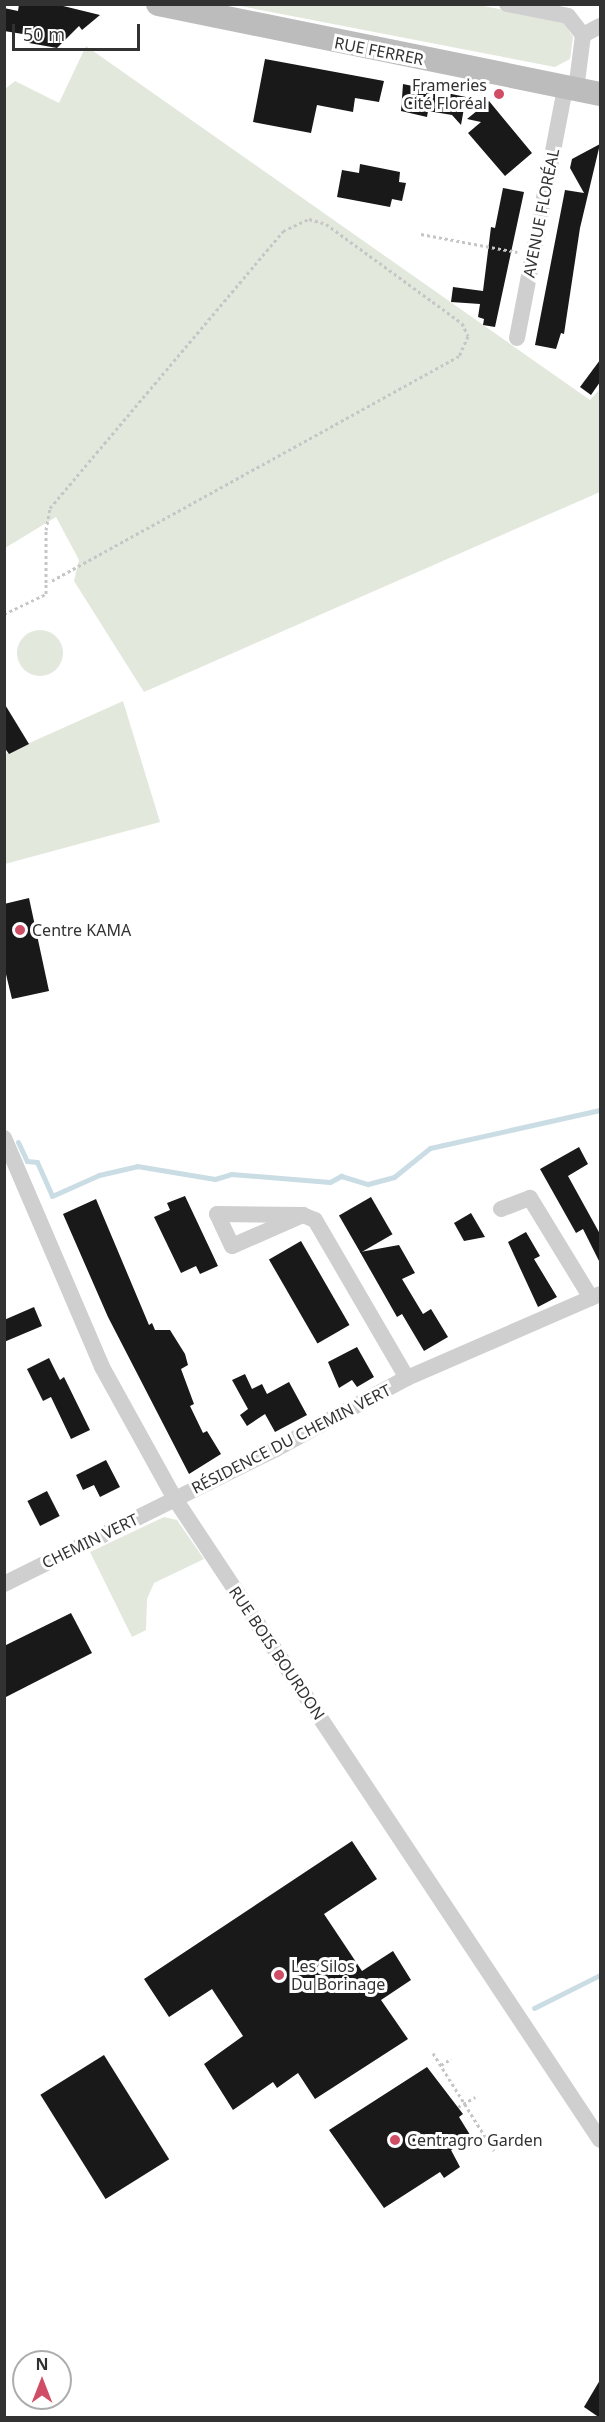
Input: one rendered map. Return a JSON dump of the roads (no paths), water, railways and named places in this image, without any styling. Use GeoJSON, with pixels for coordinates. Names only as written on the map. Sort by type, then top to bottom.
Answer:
{"type":"FeatureCollection","features":[{"type":"Feature","properties":{"kind":"main road","name":"RUE FERRER"},"geometry":{"type":"LineString","coordinates":[[159,4],[600,94]]}},
{"type":"Feature","properties":{"kind":"street"},"geometry":{"type":"LineString","coordinates":[[507,4],[568,16],[583,35],[600,26]]}},
{"type":"Feature","properties":{"kind":"street","name":"AVENUE FLORÉAL"},"geometry":{"type":"LineString","coordinates":[[517,338],[533,255],[583,35]]}},
{"type":"Feature","properties":{"kind":"street","name":"RUE BOIS BOURDON"},"geometry":{"type":"LineString","coordinates":[[4,1138],[102,1367],[175,1499],[600,2140]]}},
{"type":"Feature","properties":{"kind":"street","name":"RÉSIDENCE DU CHEMIN VERT"},"geometry":{"type":"LineString","coordinates":[[175,1499],[408,1378],[596,1296],[530,1198],[501,1209]]}},
{"type":"Feature","properties":{"kind":"street","name":"RÉSIDENCE DU CHEMIN VERT"},"geometry":{"type":"LineString","coordinates":[[303,1215],[322,1228],[408,1378]]}},
{"type":"Feature","properties":{"kind":"street","name":"CHEMIN VERT"},"geometry":{"type":"LineString","coordinates":[[4,1584],[175,1499]]}},
{"type":"Feature","properties":{"kind":"waterway"},"geometry":{"type":"LineString","coordinates":[[18,1142],[27,1161],[37,1162],[52,1196],[99,1175],[137,1166],[215,1179],[231,1174],[330,1182],[341,1176],[368,1184],[394,1177],[430,1148],[600,1110]]}},
{"type":"Feature","properties":{"kind":"waterway"},"geometry":{"type":"LineString","coordinates":[[534,2008],[600,1975]]}},
{"type":"Feature","properties":{"kind":"place","name":"Frameries Cité Floréal"},"geometry":{"type":"Point","coordinates":[499,94]}},
{"type":"Feature","properties":{"kind":"place","name":"Centre KAMA"},"geometry":{"type":"Point","coordinates":[20,930]}},
{"type":"Feature","properties":{"kind":"place","name":"Les Silos Du Borinage"},"geometry":{"type":"Point","coordinates":[279,1975]}},
{"type":"Feature","properties":{"kind":"place","name":"Centragro Garden"},"geometry":{"type":"Point","coordinates":[395,2140]}}]}
